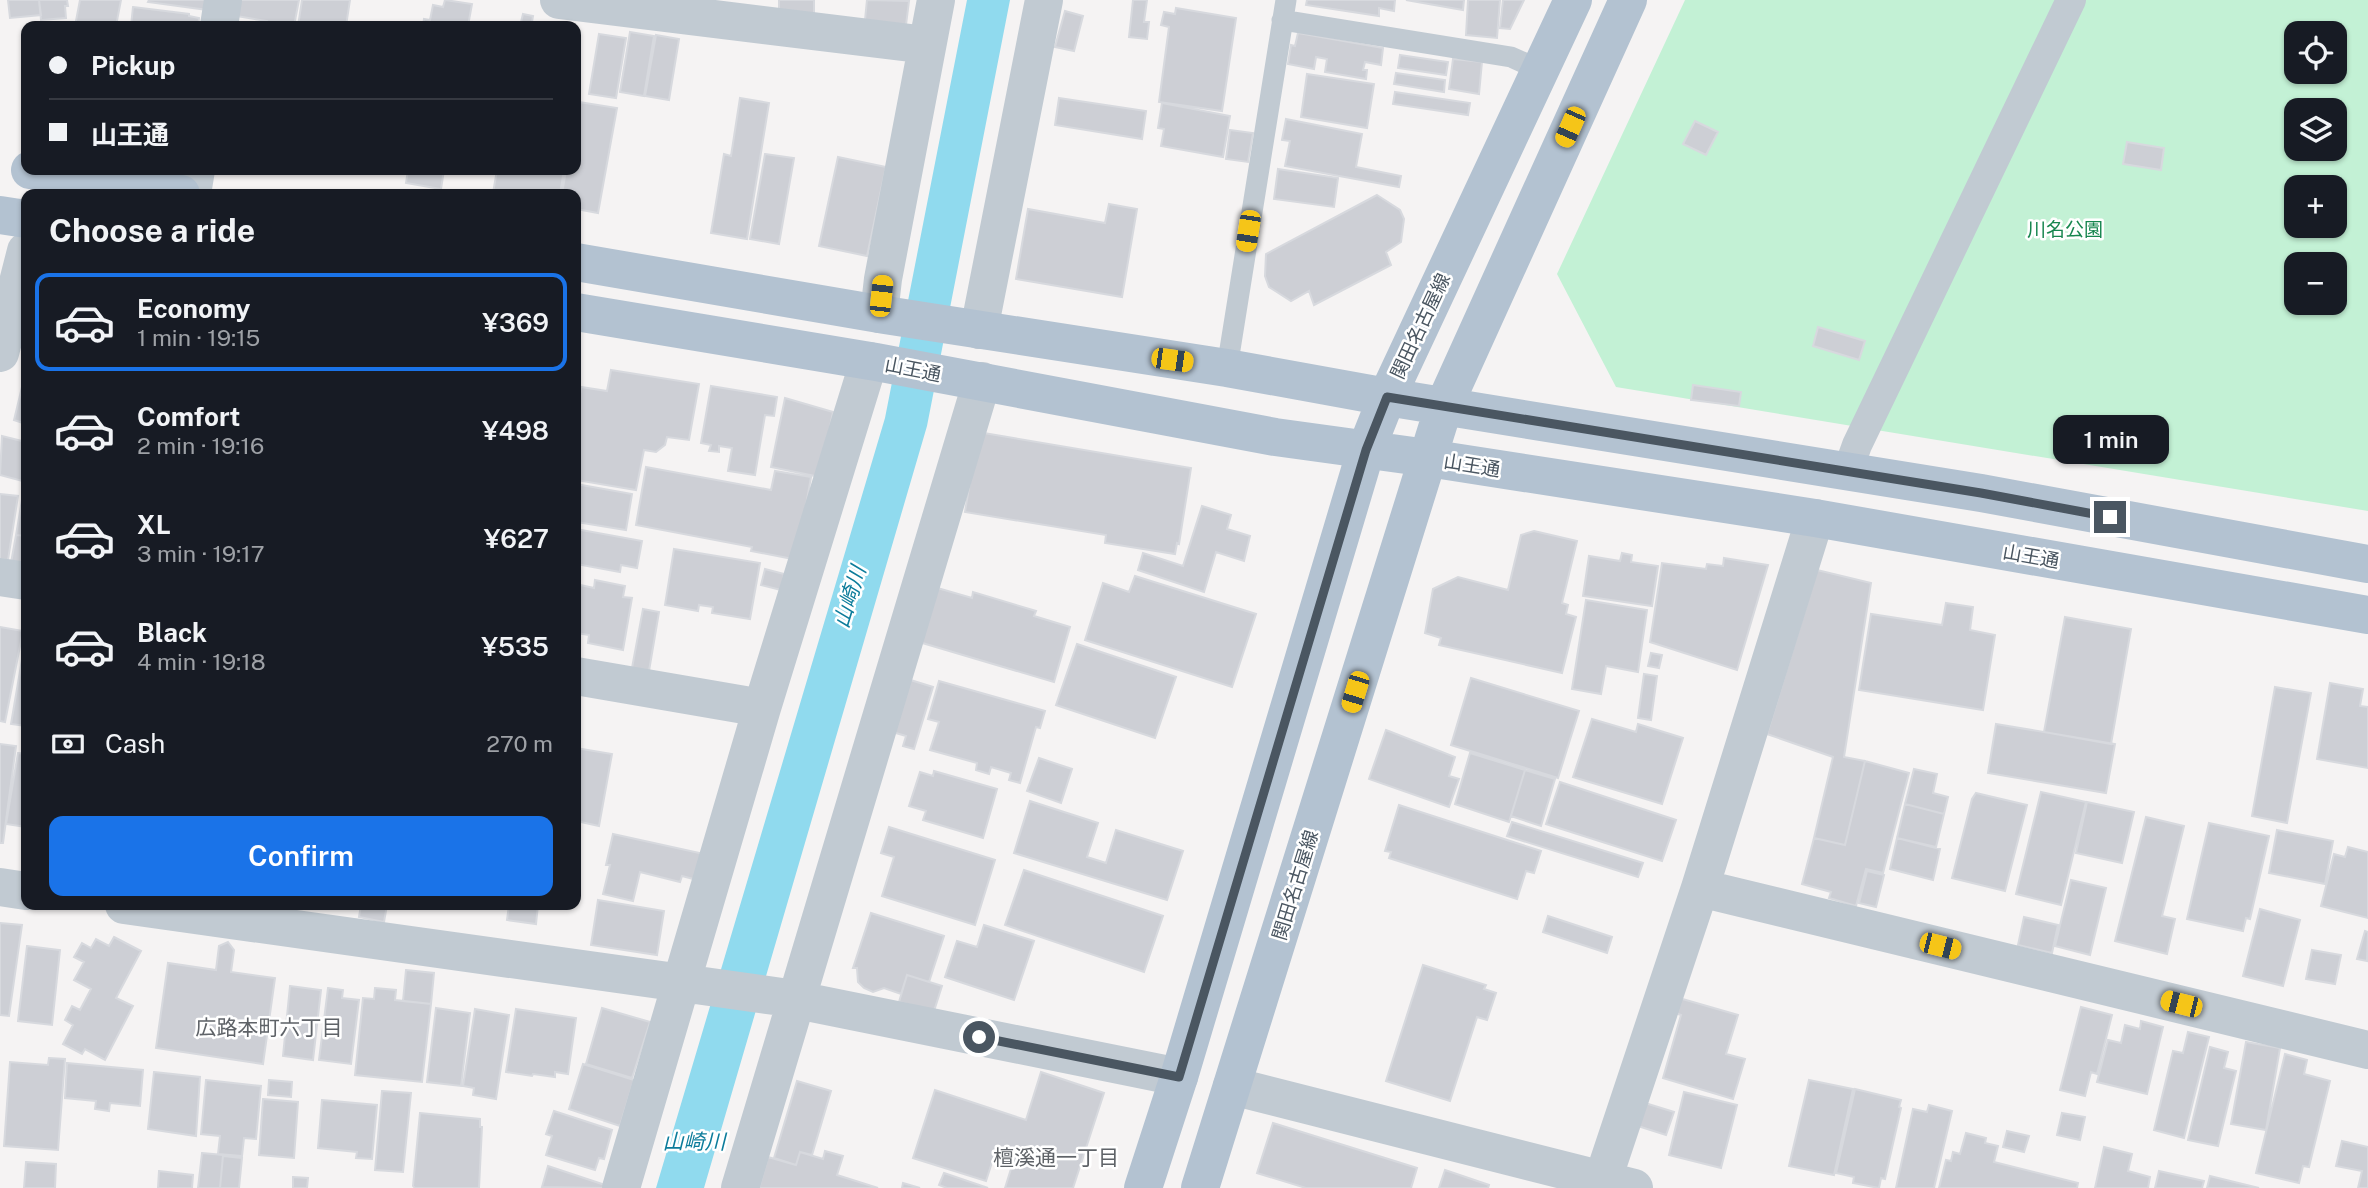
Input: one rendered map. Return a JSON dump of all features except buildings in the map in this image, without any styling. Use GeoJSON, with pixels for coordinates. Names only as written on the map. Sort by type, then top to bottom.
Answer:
{"type":"FeatureCollection","features":[{"type":"Feature","properties":{"kind":"main road","name":"関田名古屋線"},"geometry":{"type":"LineString","coordinates":[[1143,1188],[1179,1077],[1366,450],[1387,397],[1573,0]]}},
{"type":"Feature","properties":{"kind":"main road","name":"関田名古屋線"},"geometry":{"type":"LineString","coordinates":[[1200,1188],[1444,406],[1628,0]]}},
{"type":"Feature","properties":{"kind":"main road"},"geometry":{"type":"LineString","coordinates":[[0,165],[21,171]]}},
{"type":"Feature","properties":{"kind":"main road"},"geometry":{"type":"LineString","coordinates":[[36,176],[141,189]]}},
{"type":"Feature","properties":{"kind":"main road"},"geometry":{"type":"LineString","coordinates":[[0,215],[21,218]]}},
{"type":"Feature","properties":{"kind":"main road"},"geometry":{"type":"LineString","coordinates":[[581,263],[1981,493],[2368,564]]}},
{"type":"Feature","properties":{"kind":"main road","name":"山王通"},"geometry":{"type":"LineString","coordinates":[[581,313],[872,361],[1275,438],[1428,458],[1815,518],[2368,615]]}},
{"type":"Feature","properties":{"kind":"street"},"geometry":{"type":"LineString","coordinates":[[220,21],[223,0]]}},
{"type":"Feature","properties":{"kind":"street"},"geometry":{"type":"LineString","coordinates":[[559,0],[927,45]]}},
{"type":"Feature","properties":{"kind":"street"},"geometry":{"type":"LineString","coordinates":[[882,314],[883,279],[936,0]]}},
{"type":"Feature","properties":{"kind":"street"},"geometry":{"type":"LineString","coordinates":[[977,330],[1044,0]]}},
{"type":"Feature","properties":{"kind":"street"},"geometry":{"type":"LineString","coordinates":[[1847,472],[1857,445],[2071,0]]}},
{"type":"Feature","properties":{"kind":"street"},"geometry":{"type":"LineString","coordinates":[[0,353],[21,271]]}},
{"type":"Feature","properties":{"kind":"street"},"geometry":{"type":"LineString","coordinates":[[621,1188],[762,708],[872,361]]}},
{"type":"Feature","properties":{"kind":"street"},"geometry":{"type":"LineString","coordinates":[[740,1188],[790,999],[973,380]]}},
{"type":"Feature","properties":{"kind":"street"},"geometry":{"type":"LineString","coordinates":[[1232,1086],[1612,1185],[1700,888],[1815,518]]}},
{"type":"Feature","properties":{"kind":"street"},"geometry":{"type":"LineString","coordinates":[[0,576],[21,580]]}},
{"type":"Feature","properties":{"kind":"street"},"geometry":{"type":"LineString","coordinates":[[581,677],[762,708]]}},
{"type":"Feature","properties":{"kind":"street"},"geometry":{"type":"LineString","coordinates":[[0,887],[21,890]]}},
{"type":"Feature","properties":{"kind":"street"},"geometry":{"type":"LineString","coordinates":[[1700,888],[2368,1050]]}},
{"type":"Feature","properties":{"kind":"street"},"geometry":{"type":"LineString","coordinates":[[159,910],[790,999],[1179,1077]]}},
{"type":"Feature","properties":{"kind":"lane"},"geometry":{"type":"LineString","coordinates":[[1227,368],[1284,10],[1511,57],[1540,70]]}},
{"type":"Feature","properties":{"kind":"green space","name":"川名公園"},"geometry":{"type":"Polygon","coordinates":[[[1685,0],[2368,0],[2368,511],[1616,387],[1557,274],[1685,0]]]}},
{"type":"Feature","properties":{"kind":"water","name":"山崎川"},"geometry":{"type":"Polygon","coordinates":[[[967,0],[1010,0],[927,426],[704,1188],[656,1188],[885,418],[967,0]]]}},
{"type":"Feature","properties":{"kind":"district","name":"広路本町六丁目"},"geometry":{"type":"Point","coordinates":[269,1028]}},
{"type":"Feature","properties":{"kind":"district","name":"檀溪通一丁目"},"geometry":{"type":"Point","coordinates":[1056,1158]}},
{"type":"Feature","properties":{"kind":"route"},"geometry":{"type":"LineString","coordinates":[[979,1037],[1179,1077],[1366,450],[1387,397],[1981,493],[2110,517]]}}]}
